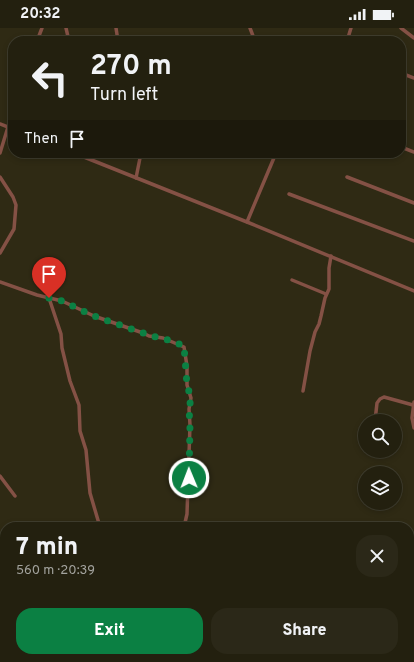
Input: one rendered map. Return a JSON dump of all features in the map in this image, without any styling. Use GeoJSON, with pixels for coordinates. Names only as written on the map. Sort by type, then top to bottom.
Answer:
{"type":"FeatureCollection","features":[{"type":"Feature","properties":{"kind":"street"},"geometry":{"type":"LineString","coordinates":[[401,28],[414,38]]}},
{"type":"Feature","properties":{"kind":"street"},"geometry":{"type":"LineString","coordinates":[[0,124],[8,127],[0,153]]}},
{"type":"Feature","properties":{"kind":"street"},"geometry":{"type":"LineString","coordinates":[[86,158],[331,256],[414,291]]}},
{"type":"Feature","properties":{"kind":"street"},"geometry":{"type":"LineString","coordinates":[[136,178],[140,158]]}},
{"type":"Feature","properties":{"kind":"street"},"geometry":{"type":"LineString","coordinates":[[247,222],[274,158]]}},
{"type":"Feature","properties":{"kind":"street"},"geometry":{"type":"LineString","coordinates":[[0,177],[13,197],[16,205],[14,228],[0,253]]}},
{"type":"Feature","properties":{"kind":"street"},"geometry":{"type":"LineString","coordinates":[[347,177],[414,203]]}},
{"type":"Feature","properties":{"kind":"street"},"geometry":{"type":"LineString","coordinates":[[289,194],[414,241]]}},
{"type":"Feature","properties":{"kind":"street"},"geometry":{"type":"LineString","coordinates":[[303,391],[310,351],[320,320],[326,294],[329,289],[329,268],[331,256]]}},
{"type":"Feature","properties":{"kind":"street"},"geometry":{"type":"LineString","coordinates":[[292,280],[326,294]]}},
{"type":"Feature","properties":{"kind":"street"},"geometry":{"type":"LineString","coordinates":[[0,282],[37,295],[62,301],[94,316],[149,336],[163,338],[184,346],[187,385],[191,398],[189,409],[190,425],[187,514],[185,522]]}},
{"type":"Feature","properties":{"kind":"street"},"geometry":{"type":"LineString","coordinates":[[49,298],[61,334],[62,348],[70,381],[79,405],[80,431],[86,450],[91,495],[99,522]]}},
{"type":"Feature","properties":{"kind":"street"},"geometry":{"type":"LineString","coordinates":[[376,414],[380,399],[384,397],[414,404],[412,418],[414,426]]}},
{"type":"Feature","properties":{"kind":"street"},"geometry":{"type":"LineString","coordinates":[[0,476],[15,496]]}},
{"type":"Feature","properties":{"kind":"route"},"geometry":{"type":"LineString","coordinates":[[49,298],[62,301],[94,316],[154,338],[163,338],[184,346],[187,366],[187,385],[191,396],[189,409],[189,478]]}}]}
